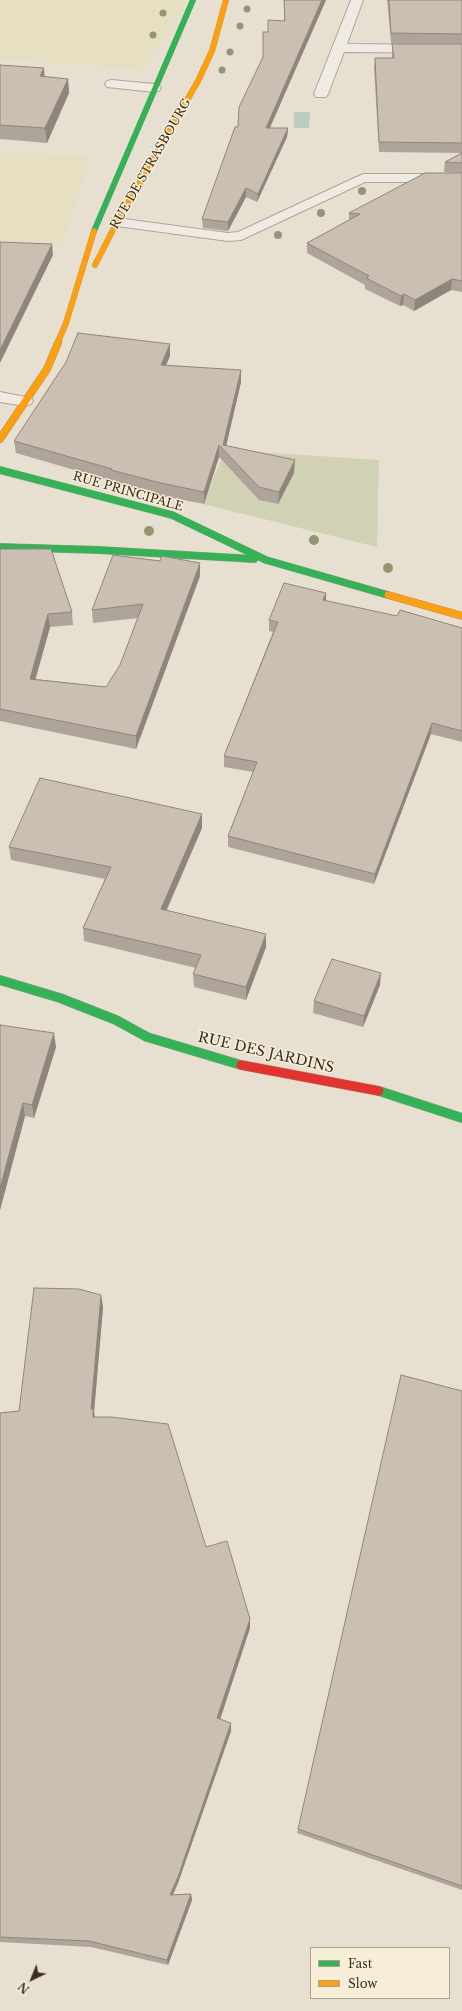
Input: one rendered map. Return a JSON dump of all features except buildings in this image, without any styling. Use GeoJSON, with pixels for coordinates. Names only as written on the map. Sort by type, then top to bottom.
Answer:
{"type":"FeatureCollection","features":[{"type":"Feature","properties":{"kind":"main road","name":"RUE DE STRASBOURG"},"geometry":{"type":"LineString","coordinates":[[0,439],[48,369],[66,323],[98,221],[128,148],[158,90],[193,0]]}},
{"type":"Feature","properties":{"kind":"main road","name":"RUE DE STRASBOURG"},"geometry":{"type":"LineString","coordinates":[[66,323],[117,222],[168,132],[181,101],[198,81],[212,51],[226,0]]}},
{"type":"Feature","properties":{"kind":"main road"},"geometry":{"type":"LineString","coordinates":[[156,137],[168,132]]}},
{"type":"Feature","properties":{"kind":"main road"},"geometry":{"type":"LineString","coordinates":[[128,148],[136,147],[142,144]]}},
{"type":"Feature","properties":{"kind":"main road","name":"RUE PRINCIPALE"},"geometry":{"type":"LineString","coordinates":[[0,470],[172,515],[266,560],[462,616]]}},
{"type":"Feature","properties":{"kind":"main road","name":"RUE PRINCIPALE"},"geometry":{"type":"LineString","coordinates":[[0,546],[99,550],[266,560]]}},
{"type":"Feature","properties":{"kind":"main road","name":"RUE DES JARDINS"},"geometry":{"type":"LineString","coordinates":[[0,980],[60,998],[90,1009],[116,1020],[147,1037],[232,1063],[392,1094],[462,1118]]}},
{"type":"Feature","properties":{"kind":"street"},"geometry":{"type":"LineString","coordinates":[[321,94],[340,48],[357,0]]}},
{"type":"Feature","properties":{"kind":"street"},"geometry":{"type":"LineString","coordinates":[[340,48],[462,49]]}},
{"type":"Feature","properties":{"kind":"street"},"geometry":{"type":"LineString","coordinates":[[112,84],[158,90]]}},
{"type":"Feature","properties":{"kind":"street"},"geometry":{"type":"LineString","coordinates":[[117,222],[228,237],[242,236],[363,178],[462,178]]}},
{"type":"Feature","properties":{"kind":"street"},"geometry":{"type":"LineString","coordinates":[[0,397],[25,401]]}},
{"type":"Feature","properties":{"kind":"shaded area"},"geometry":{"type":"Polygon","coordinates":[[[0,0],[189,0],[144,70],[0,59],[0,0]]]}},
{"type":"Feature","properties":{"kind":"shaded area"},"geometry":{"type":"Polygon","coordinates":[[[294,112],[310,112],[309,128],[294,128],[294,112]]]}},
{"type":"Feature","properties":{"kind":"shaded area"},"geometry":{"type":"Polygon","coordinates":[[[0,152],[91,157],[63,243],[0,241],[0,152]]]}},
{"type":"Feature","properties":{"kind":"green space"},"geometry":{"type":"Polygon","coordinates":[[[225,450],[379,460],[377,547],[203,504],[225,450]]]}},
{"type":"Feature","properties":{"kind":"traffic: fast"},"geometry":{"type":"LineString","coordinates":[[94,231],[193,0]]}},
{"type":"Feature","properties":{"kind":"traffic: fast"},"geometry":{"type":"LineString","coordinates":[[0,470],[172,515],[266,560],[388,595]]}},
{"type":"Feature","properties":{"kind":"traffic: fast"},"geometry":{"type":"LineString","coordinates":[[0,547],[99,550],[254,559]]}},
{"type":"Feature","properties":{"kind":"traffic: fast"},"geometry":{"type":"LineString","coordinates":[[0,980],[60,998],[116,1020],[147,1037],[241,1065]]}},
{"type":"Feature","properties":{"kind":"traffic: fast"},"geometry":{"type":"LineString","coordinates":[[379,1091],[462,1118]]}},
{"type":"Feature","properties":{"kind":"traffic: slow"},"geometry":{"type":"LineString","coordinates":[[95,265],[117,222],[198,81],[212,51],[226,0]]}},
{"type":"Feature","properties":{"kind":"traffic: slow"},"geometry":{"type":"LineString","coordinates":[[0,439],[47,369],[66,323],[94,231]]}},
{"type":"Feature","properties":{"kind":"traffic: slow"},"geometry":{"type":"LineString","coordinates":[[388,595],[462,616]]}},
{"type":"Feature","properties":{"kind":"traffic: jam"},"geometry":{"type":"LineString","coordinates":[[241,1065],[379,1091]]}}]}
